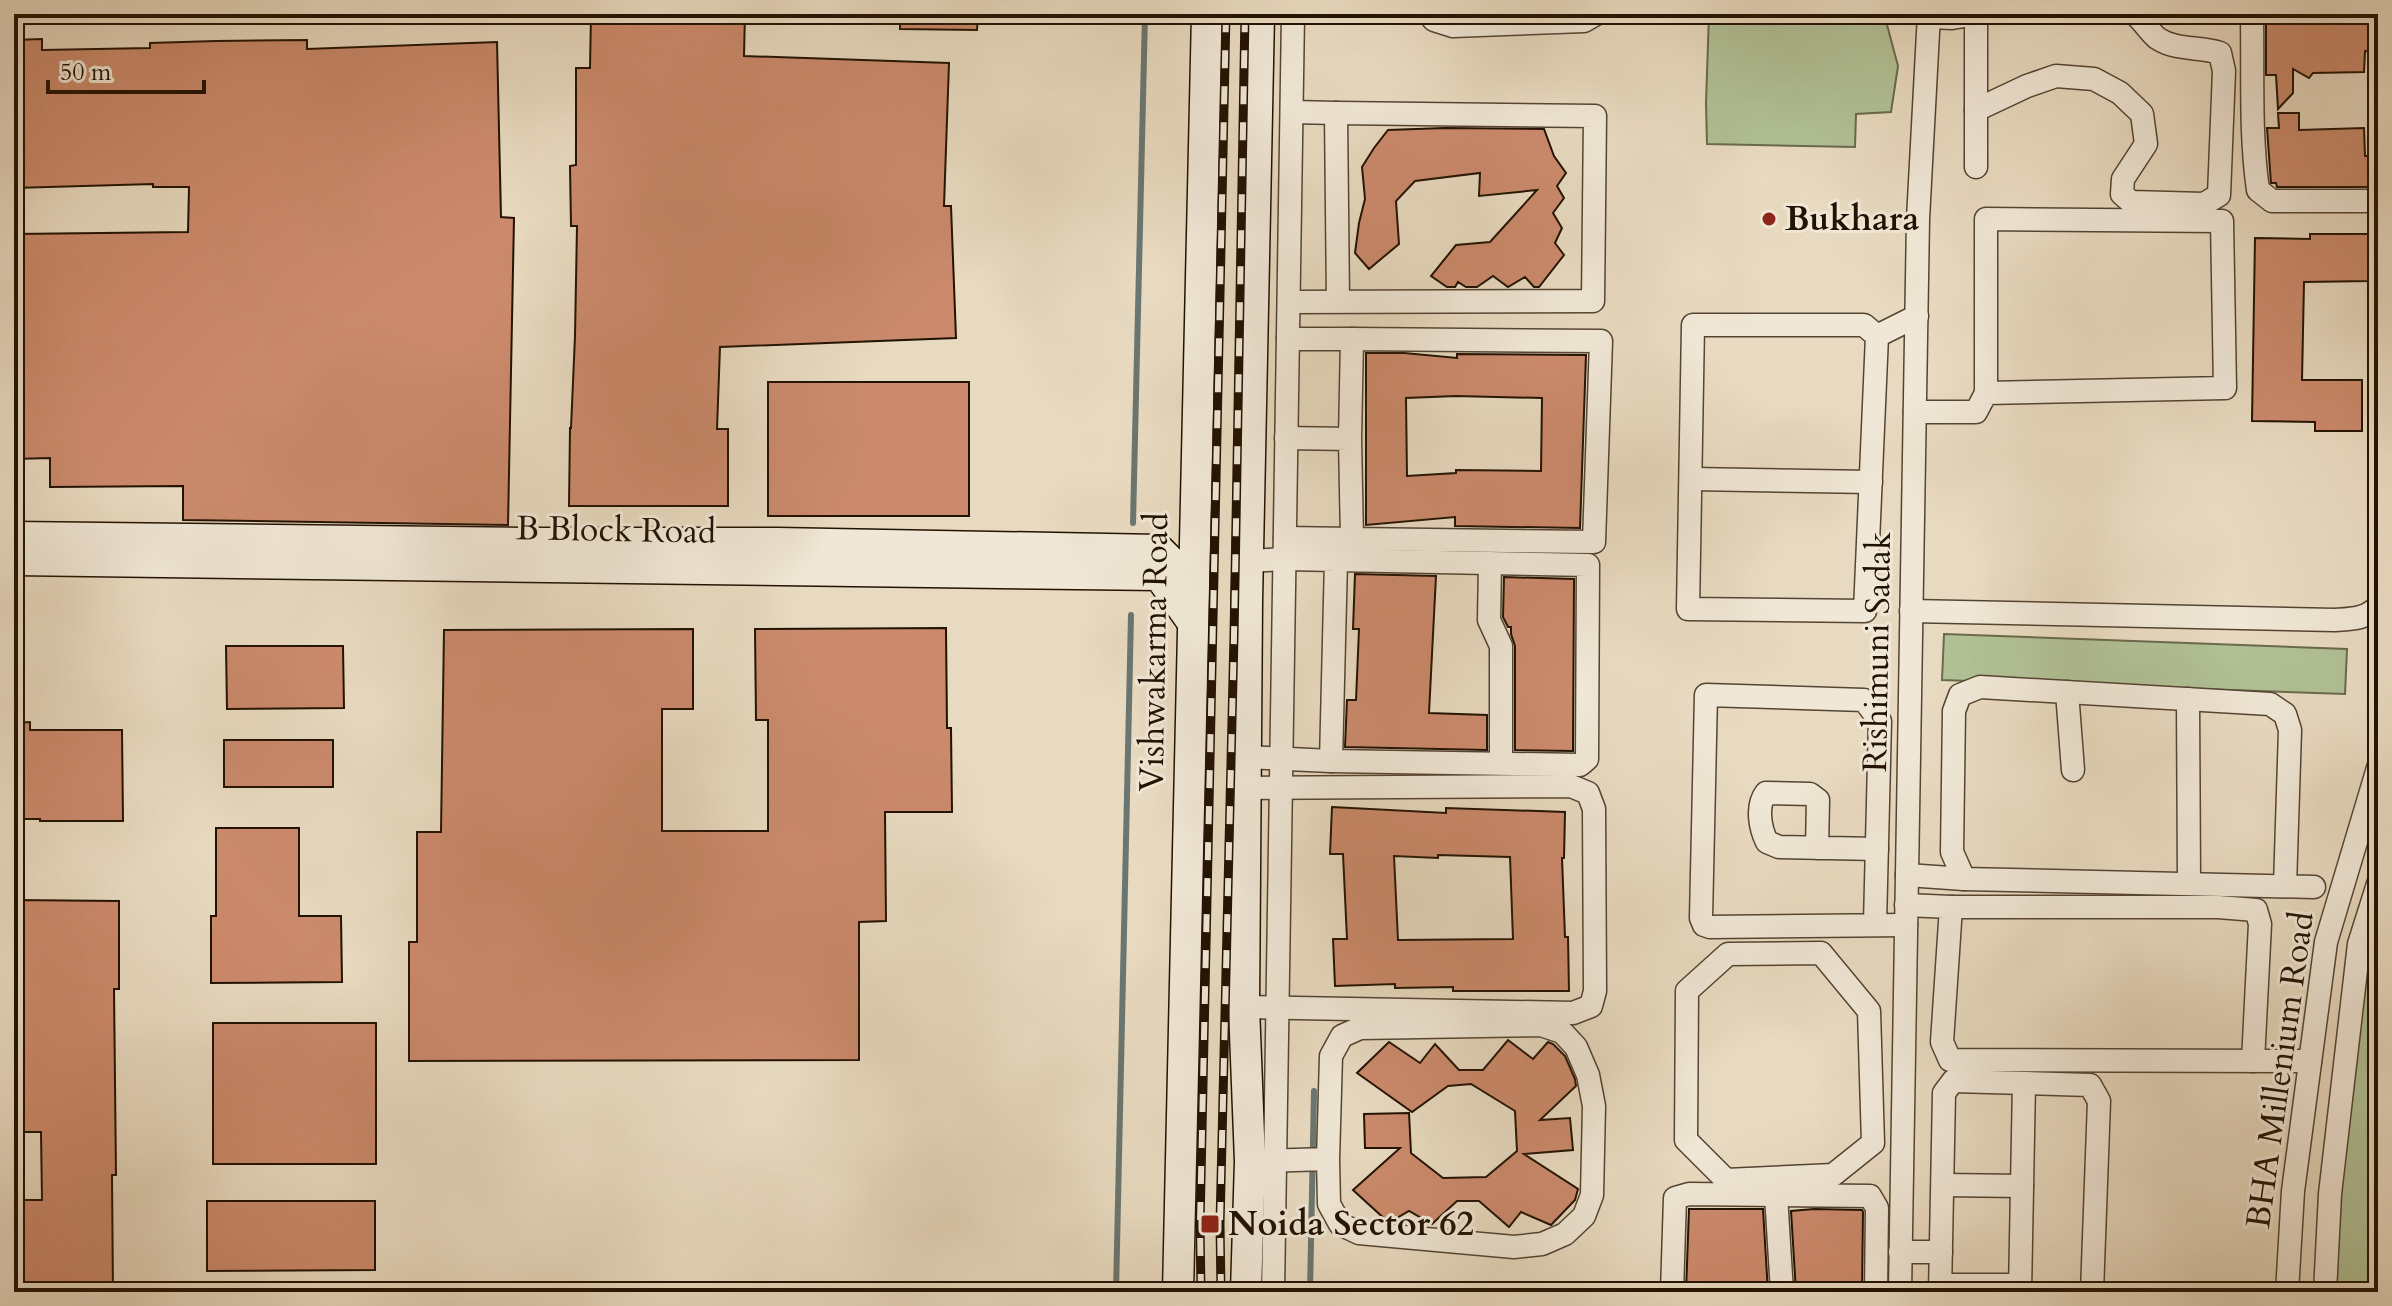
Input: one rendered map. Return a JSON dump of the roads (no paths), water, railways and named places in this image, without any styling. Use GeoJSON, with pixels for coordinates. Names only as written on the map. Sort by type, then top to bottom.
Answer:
{"type":"FeatureCollection","features":[{"type":"Feature","properties":{"kind":"main road","name":"Vishwakarma Road"},"geometry":{"type":"LineString","coordinates":[[1178,1292],[1207,14]]}},
{"type":"Feature","properties":{"kind":"main road"},"geometry":{"type":"LineString","coordinates":[[1246,1292],[1262,1160],[1244,1007],[1248,561],[1259,14]]}},
{"type":"Feature","properties":{"kind":"main road","name":"B Block Road"},"geometry":{"type":"LineString","coordinates":[[14,537],[778,543],[1159,550],[1194,584]]}},
{"type":"Feature","properties":{"kind":"main road","name":"B Block Road"},"geometry":{"type":"LineString","coordinates":[[14,560],[1159,575],[1193,623]]}},
{"type":"Feature","properties":{"kind":"street"},"geometry":{"type":"LineString","coordinates":[[1273,1292],[1262,1160],[1277,1008],[1293,14]]}},
{"type":"Feature","properties":{"kind":"street"},"geometry":{"type":"LineString","coordinates":[[1429,14],[1434,20],[1453,26],[1584,21],[1596,14]]}},
{"type":"Feature","properties":{"kind":"street"},"geometry":{"type":"LineString","coordinates":[[1929,15],[1952,18],[1977,14],[1976,167]]}},
{"type":"Feature","properties":{"kind":"street"},"geometry":{"type":"LineString","coordinates":[[1976,110],[2056,76],[2094,79],[2120,93],[2142,114],[2146,144],[2123,179],[2122,194],[2131,202],[2204,204],[2219,195],[2224,71],[2220,53],[2206,48],[2173,47],[2155,36],[2135,14]]}},
{"type":"Feature","properties":{"kind":"street"},"geometry":{"type":"LineString","coordinates":[[2256,14],[2252,20],[2254,162],[2258,190],[2272,201],[2378,201]]}},
{"type":"Feature","properties":{"kind":"street","name":"Rishimuni Sadak"},"geometry":{"type":"LineString","coordinates":[[1900,1292],[1918,219],[1929,15]]}},
{"type":"Feature","properties":{"kind":"street"},"geometry":{"type":"LineString","coordinates":[[1289,302],[1593,301],[1595,116],[1292,112]]}},
{"type":"Feature","properties":{"kind":"street"},"geometry":{"type":"LineString","coordinates":[[1336,113],[1338,302]]}},
{"type":"Feature","properties":{"kind":"street"},"geometry":{"type":"LineString","coordinates":[[1915,412],[1976,412],[1986,393],[1986,219],[2222,221],[2225,388],[1986,393]]}},
{"type":"Feature","properties":{"kind":"street"},"geometry":{"type":"LineString","coordinates":[[1877,336],[1917,316]]}},
{"type":"Feature","properties":{"kind":"street"},"geometry":{"type":"LineString","coordinates":[[1693,325],[1864,325],[1877,336],[1865,611],[1688,609],[1693,325]]}},
{"type":"Feature","properties":{"kind":"street"},"geometry":{"type":"LineString","coordinates":[[1248,561],[1285,548],[1352,539],[1594,542],[1601,341],[1288,339]]}},
{"type":"Feature","properties":{"kind":"street"},"geometry":{"type":"LineString","coordinates":[[1352,339],[1352,539]]}},
{"type":"Feature","properties":{"kind":"street"},"geometry":{"type":"LineString","coordinates":[[1286,438],[1350,439]]}},
{"type":"Feature","properties":{"kind":"street"},"geometry":{"type":"LineString","coordinates":[[1692,479],[1871,482]]}},
{"type":"Feature","properties":{"kind":"street"},"geometry":{"type":"LineString","coordinates":[[1246,757],[1580,765],[1587,759],[1588,565],[1336,560],[1285,548]]}},
{"type":"Feature","properties":{"kind":"street"},"geometry":{"type":"LineString","coordinates":[[1331,761],[1336,560]]}},
{"type":"Feature","properties":{"kind":"street"},"geometry":{"type":"LineString","coordinates":[[1490,563],[1489,620],[1501,646],[1501,763]]}},
{"type":"Feature","properties":{"kind":"street"},"geometry":{"type":"LineString","coordinates":[[1911,611],[2335,620],[2357,619],[2372,613],[2378,606]]}},
{"type":"Feature","properties":{"kind":"street"},"geometry":{"type":"LineString","coordinates":[[1964,879],[1952,852],[1954,711],[1960,695],[1980,687],[2270,704],[2285,714],[2290,730],[2285,886]]}},
{"type":"Feature","properties":{"kind":"street"},"geometry":{"type":"LineString","coordinates":[[2067,692],[2073,770]]}},
{"type":"Feature","properties":{"kind":"street"},"geometry":{"type":"LineString","coordinates":[[1875,924],[1880,721],[1864,700],[1706,695],[1701,832],[1701,918],[1704,925],[1875,924],[1951,907],[2218,907],[2256,910],[2260,924],[2253,1061]]}},
{"type":"Feature","properties":{"kind":"street"},"geometry":{"type":"LineString","coordinates":[[2188,699],[2189,882]]}},
{"type":"Feature","properties":{"kind":"street","name":"BHA Millenium Road"},"geometry":{"type":"LineString","coordinates":[[2287,1292],[2293,1191],[2326,942],[2378,768]]}},
{"type":"Feature","properties":{"kind":"street"},"geometry":{"type":"LineString","coordinates":[[1244,1007],[1573,1013],[1591,1006],[1595,991],[1594,809],[1588,793],[1571,786],[1245,788]]}},
{"type":"Feature","properties":{"kind":"street"},"geometry":{"type":"LineString","coordinates":[[1817,848],[1877,849]]}},
{"type":"Feature","properties":{"kind":"street"},"geometry":{"type":"LineString","coordinates":[[1907,875],[2314,887]]}},
{"type":"Feature","properties":{"kind":"street","name":"BHA Millenium Road"},"geometry":{"type":"LineString","coordinates":[[2325,1292],[2330,1194],[2359,944],[2378,884]]}},
{"type":"Feature","properties":{"kind":"street"},"geometry":{"type":"LineString","coordinates":[[1951,907],[1942,1042],[1950,1060],[2310,1061]]}},
{"type":"Feature","properties":{"kind":"street"},"geometry":{"type":"LineString","coordinates":[[1821,953],[1869,1011],[1871,1098],[1873,1143],[1833,1175],[1726,1180],[1686,1140],[1687,991],[1728,954],[1821,953]]}},
{"type":"Feature","properties":{"kind":"street"},"geometry":{"type":"LineString","coordinates":[[1541,1025],[1562,1032],[1576,1047],[1588,1075],[1594,1106],[1592,1195],[1584,1216],[1565,1234],[1542,1244],[1514,1247],[1359,1233],[1340,1224],[1329,1204],[1328,1159],[1331,1056],[1342,1036],[1360,1028],[1541,1025]]}},
{"type":"Feature","properties":{"kind":"street"},"geometry":{"type":"LineString","coordinates":[[1870,1064],[1903,1064]]}},
{"type":"Feature","properties":{"kind":"street"},"geometry":{"type":"LineString","coordinates":[[2024,1083],[2020,1288],[1940,1289],[1944,1093],[1953,1081],[2024,1083],[2090,1085],[2099,1101],[2092,1292]]}},
{"type":"Feature","properties":{"kind":"street"},"geometry":{"type":"LineString","coordinates":[[1871,1098],[1903,1098]]}},
{"type":"Feature","properties":{"kind":"street"},"geometry":{"type":"LineString","coordinates":[[1262,1160],[1328,1159]]}},
{"type":"Feature","properties":{"kind":"street"},"geometry":{"type":"LineString","coordinates":[[1943,1185],[2022,1186]]}},
{"type":"Feature","properties":{"kind":"street"},"geometry":{"type":"LineString","coordinates":[[1672,1292],[1675,1198],[1689,1194],[1870,1196],[1877,1208],[1876,1292]]}},
{"type":"Feature","properties":{"kind":"street"},"geometry":{"type":"LineString","coordinates":[[1776,1195],[1782,1292]]}},
{"type":"Feature","properties":{"kind":"street"},"geometry":{"type":"LineString","coordinates":[[1900,1252],[1941,1252]]}},
{"type":"Feature","properties":{"kind":"waterway"},"geometry":{"type":"LineString","coordinates":[[1133,523],[1145,14]]}},
{"type":"Feature","properties":{"kind":"waterway"},"geometry":{"type":"LineString","coordinates":[[1116,1292],[1131,615]]}},
{"type":"Feature","properties":{"kind":"waterway"},"geometry":{"type":"LineString","coordinates":[[1310,1292],[1314,1091]]}},
{"type":"Feature","properties":{"kind":"railway"},"geometry":{"type":"LineString","coordinates":[[1201,1292],[1226,14]]}},
{"type":"Feature","properties":{"kind":"railway"},"geometry":{"type":"LineString","coordinates":[[1221,1292],[1245,14]]}},
{"type":"Feature","properties":{"kind":"place","name":"Bukhara"},"geometry":{"type":"Point","coordinates":[1769,219]}},
{"type":"Feature","properties":{"kind":"place","name":"Noida Sector 62"},"geometry":{"type":"Point","coordinates":[1210,1224]}}]}
